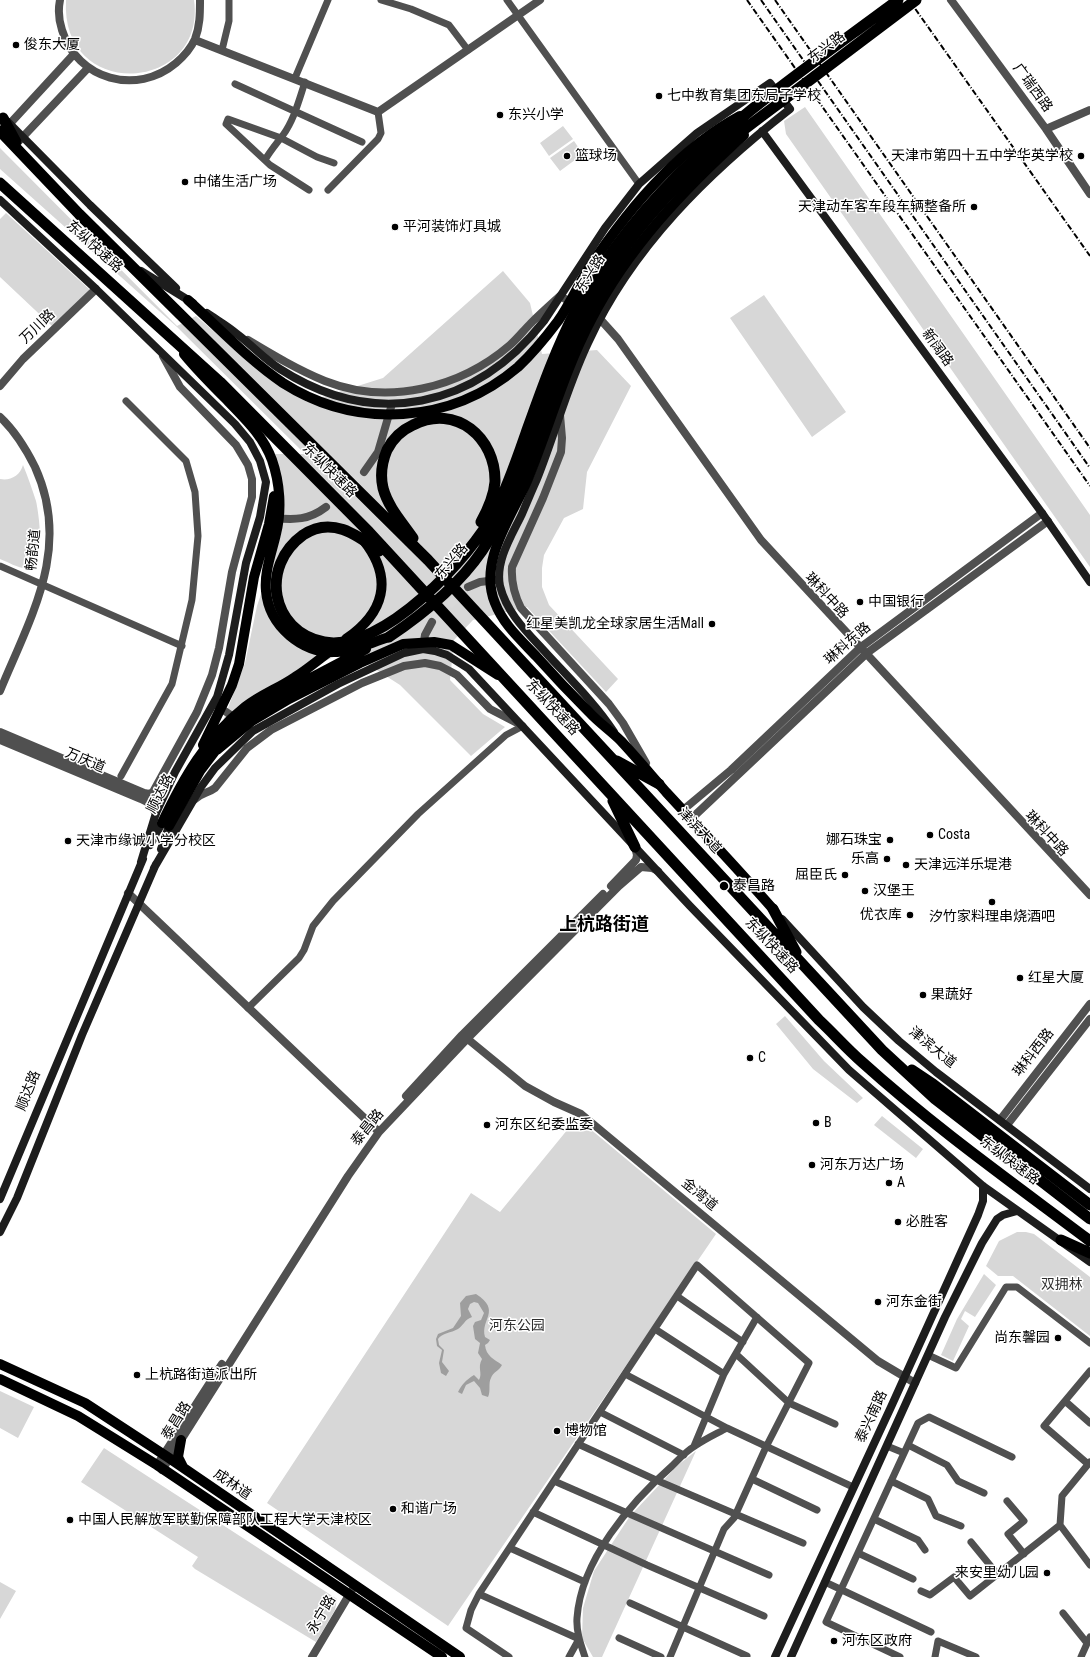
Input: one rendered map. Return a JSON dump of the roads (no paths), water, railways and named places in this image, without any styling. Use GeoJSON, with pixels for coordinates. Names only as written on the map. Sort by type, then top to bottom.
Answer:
{"type":"FeatureCollection","features":[{"type":"Feature","properties":{"kind":"highway","name":"东兴路"},"geometry":{"type":"LineString","coordinates":[[360,536],[350,531],[332,527],[320,528],[306,533],[288,549],[282,559],[276,579],[277,598],[286,619],[295,628],[324,642],[335,643],[377,631],[419,600],[449,572],[483,530],[497,506],[511,474],[557,351],[577,308],[606,261],[635,221],[670,182],[700,153],[749,111],[898,0]]}},
{"type":"Feature","properties":{"kind":"highway","name":"东兴路"},"geometry":{"type":"LineString","coordinates":[[389,637],[439,600],[472,563],[490,538],[518,483],[556,376],[582,319],[604,280],[630,243],[670,194],[704,160],[916,0]]}},
{"type":"Feature","properties":{"kind":"highway","name":"东纵快速路"},"geometry":{"type":"LineString","coordinates":[[4,124],[18,142],[23,154],[127,262],[428,560],[608,755]]}},
{"type":"Feature","properties":{"kind":"highway","name":"东纵快速路"},"geometry":{"type":"LineString","coordinates":[[0,183],[220,382],[408,574],[819,1020],[861,1061],[913,1106],[990,1166],[1090,1240]]}},
{"type":"Feature","properties":{"kind":"highway"},"geometry":{"type":"LineString","coordinates":[[428,560],[393,509],[384,490],[382,480],[383,463],[389,446],[401,432],[418,422],[436,418],[456,421],[474,431],[486,446],[494,467],[495,484],[488,508],[467,546],[449,572]]}},
{"type":"Feature","properties":{"kind":"highway"},"geometry":{"type":"LineString","coordinates":[[360,536],[408,574]]}},
{"type":"Feature","properties":{"kind":"highway"},"geometry":{"type":"LineString","coordinates":[[608,755],[659,784]]}},
{"type":"Feature","properties":{"kind":"highway","name":"津滨大道"},"geometry":{"type":"LineString","coordinates":[[608,755],[882,1050]]}},
{"type":"Feature","properties":{"kind":"highway"},"geometry":{"type":"LineString","coordinates":[[608,790],[635,847]]}},
{"type":"Feature","properties":{"kind":"highway"},"geometry":{"type":"LineString","coordinates":[[773,909],[804,967]]}},
{"type":"Feature","properties":{"kind":"highway","name":"东纵快速路"},"geometry":{"type":"LineString","coordinates":[[882,1050],[935,1099],[1090,1219]]}},
{"type":"Feature","properties":{"kind":"highway"},"geometry":{"type":"LineString","coordinates":[[882,1050],[933,1084],[1090,1205]]}},
{"type":"Feature","properties":{"kind":"highway"},"geometry":{"type":"LineString","coordinates":[[1061,1240],[1090,1253]]}},
{"type":"Feature","properties":{"kind":"main road"},"geometry":{"type":"LineString","coordinates":[[127,262],[237,333],[279,368],[306,383],[332,394],[354,400],[392,404],[428,399],[454,392],[475,382],[494,370],[517,351],[534,333],[605,228],[639,184],[697,133],[770,83],[790,108],[762,130],[688,199],[667,221],[643,252],[598,322],[575,373],[540,471],[504,552],[499,580],[504,599],[518,623],[597,708],[620,740],[773,909]]}},
{"type":"Feature","properties":{"kind":"main road"},"geometry":{"type":"LineString","coordinates":[[620,740],[588,712],[507,625],[499,613],[490,589],[493,556],[537,457],[566,373],[592,318],[628,259],[667,211],[714,163],[781,102]]}},
{"type":"Feature","properties":{"kind":"main road"},"geometry":{"type":"LineString","coordinates":[[18,142],[90,205],[188,300],[258,364],[283,383],[308,397],[329,405],[351,411],[378,415],[418,412],[452,405],[490,387],[518,367],[535,350],[559,319],[589,268],[635,205],[697,143],[719,127],[749,111]]}},
{"type":"Feature","properties":{"kind":"main road","name":"新阔路"},"geometry":{"type":"LineString","coordinates":[[762,130],[1048,521],[1090,582]]}},
{"type":"Feature","properties":{"kind":"main road"},"geometry":{"type":"LineString","coordinates":[[0,200],[96,289],[216,405],[250,442],[260,461],[266,482],[260,517],[241,585],[229,655],[217,697],[175,772],[156,813],[141,862]]}},
{"type":"Feature","properties":{"kind":"main road"},"geometry":{"type":"LineString","coordinates":[[558,299],[582,313],[588,320],[590,334],[587,344]]}},
{"type":"Feature","properties":{"kind":"main road"},"geometry":{"type":"LineString","coordinates":[[169,335],[197,371],[255,429],[272,460],[278,483],[279,513],[269,564],[266,591],[272,613],[279,625],[290,637],[303,645],[324,651],[337,652],[389,637]]}},
{"type":"Feature","properties":{"kind":"main road"},"geometry":{"type":"LineString","coordinates":[[195,760],[232,685],[239,664],[254,577],[273,506],[274,481],[272,460]]}},
{"type":"Feature","properties":{"kind":"main road","name":"顺达路"},"geometry":{"type":"LineString","coordinates":[[0,1232],[17,1198],[82,1035],[154,868],[177,790],[195,760],[220,730],[246,707],[295,677],[357,632],[369,620],[377,606],[381,588],[380,570],[371,552],[360,536]]}},
{"type":"Feature","properties":{"kind":"main road","name":"顺达路"},"geometry":{"type":"LineString","coordinates":[[0,1199],[141,862],[200,771],[228,734],[254,710],[271,699],[389,637]]}},
{"type":"Feature","properties":{"kind":"main road"},"geometry":{"type":"LineString","coordinates":[[217,750],[258,717],[289,699],[360,663],[403,644],[434,642],[451,645],[507,681]]}},
{"type":"Feature","properties":{"kind":"main road"},"geometry":{"type":"LineString","coordinates":[[154,868],[191,803],[215,768],[253,730],[338,684],[404,653],[423,650],[447,654],[470,670],[774,994],[850,1070],[983,1186],[1090,1262]]}},
{"type":"Feature","properties":{"kind":"main road","name":"津滨大道"},"geometry":{"type":"LineString","coordinates":[[773,909],[863,1007],[899,1041],[1090,1189]]}},
{"type":"Feature","properties":{"kind":"main road","name":"泰兴南路"},"geometry":{"type":"LineString","coordinates":[[776,1657],[978,1215],[983,1201],[983,1186]]}},
{"type":"Feature","properties":{"kind":"main road","name":"泰兴南路"},"geometry":{"type":"LineString","coordinates":[[791,1657],[945,1316],[988,1230],[997,1219],[1003,1215],[1017,1211]]}},
{"type":"Feature","properties":{"kind":"main road","name":"成林道"},"geometry":{"type":"LineString","coordinates":[[0,1364],[85,1403],[167,1457],[460,1657]]}},
{"type":"Feature","properties":{"kind":"main road","name":"成林道"},"geometry":{"type":"LineString","coordinates":[[0,1379],[78,1416],[159,1468],[442,1657]]}},
{"type":"Feature","properties":{"kind":"main road"},"geometry":{"type":"LineString","coordinates":[[181,1440],[178,1457],[186,1470]]}},
{"type":"Feature","properties":{"kind":"street"},"geometry":{"type":"LineString","coordinates":[[60,0],[60,22],[65,39],[74,54],[88,68],[107,77],[128,81],[148,79],[167,70],[183,57],[195,40],[200,19],[200,0]]}},
{"type":"Feature","properties":{"kind":"street"},"geometry":{"type":"LineString","coordinates":[[222,50],[229,21],[229,0]]}},
{"type":"Feature","properties":{"kind":"street"},"geometry":{"type":"LineString","coordinates":[[295,78],[328,0]]}},
{"type":"Feature","properties":{"kind":"street"},"geometry":{"type":"LineString","coordinates":[[381,0],[410,9],[449,25],[468,50]]}},
{"type":"Feature","properties":{"kind":"street"},"geometry":{"type":"LineString","coordinates":[[507,0],[639,184]]}},
{"type":"Feature","properties":{"kind":"street"},"geometry":{"type":"LineString","coordinates":[[378,112],[540,0]]}},
{"type":"Feature","properties":{"kind":"street","name":"广瑞西路"},"geometry":{"type":"LineString","coordinates":[[951,0],[1046,129],[1090,194]]}},
{"type":"Feature","properties":{"kind":"street"},"geometry":{"type":"LineString","coordinates":[[195,40],[295,78],[378,112]]}},
{"type":"Feature","properties":{"kind":"street"},"geometry":{"type":"LineString","coordinates":[[4,124],[74,54]]}},
{"type":"Feature","properties":{"kind":"street"},"geometry":{"type":"LineString","coordinates":[[18,142],[88,68]]}},
{"type":"Feature","properties":{"kind":"street"},"geometry":{"type":"LineString","coordinates":[[265,160],[281,138],[296,110],[305,82]]}},
{"type":"Feature","properties":{"kind":"street"},"geometry":{"type":"LineString","coordinates":[[235,84],[296,110],[362,142]]}},
{"type":"Feature","properties":{"kind":"street"},"geometry":{"type":"LineString","coordinates":[[1046,129],[1090,110]]}},
{"type":"Feature","properties":{"kind":"street"},"geometry":{"type":"LineString","coordinates":[[328,190],[378,139],[381,133],[378,112]]}},
{"type":"Feature","properties":{"kind":"street"},"geometry":{"type":"LineString","coordinates":[[309,190],[265,160],[226,124],[228,119],[281,138],[317,157],[334,163]]}},
{"type":"Feature","properties":{"kind":"street","name":"万川路"},"geometry":{"type":"LineString","coordinates":[[0,386],[23,359],[96,289]]}},
{"type":"Feature","properties":{"kind":"street"},"geometry":{"type":"LineString","coordinates":[[237,333],[294,368],[326,382],[359,391],[392,392],[428,388],[454,380],[484,365],[510,345],[530,323],[558,299],[598,322]]}},
{"type":"Feature","properties":{"kind":"street","name":"琳科中路"},"geometry":{"type":"LineString","coordinates":[[588,320],[598,322],[612,337],[760,543],[863,651],[1090,896]]}},
{"type":"Feature","properties":{"kind":"street"},"geometry":{"type":"LineString","coordinates":[[156,813],[153,792],[197,712],[212,675],[219,648],[232,572],[252,497],[252,479],[248,465],[236,446],[180,387],[160,352]]}},
{"type":"Feature","properties":{"kind":"street"},"geometry":{"type":"LineString","coordinates":[[121,776],[172,684],[192,600],[198,536],[195,492],[186,460],[126,401]]}},
{"type":"Feature","properties":{"kind":"street"},"geometry":{"type":"LineString","coordinates":[[364,472],[378,452],[392,404]]}},
{"type":"Feature","properties":{"kind":"street"},"geometry":{"type":"LineString","coordinates":[[560,415],[562,438],[561,452],[543,498],[512,566],[511,576],[514,592],[522,608],[609,704],[623,723],[640,755],[659,784]]}},
{"type":"Feature","properties":{"kind":"street","name":"畅韵道"},"geometry":{"type":"LineString","coordinates":[[0,417],[12,430],[29,454],[40,477],[47,501],[50,526],[50,548],[43,584],[0,692]]}},
{"type":"Feature","properties":{"kind":"street"},"geometry":{"type":"LineString","coordinates":[[260,517],[289,520],[307,518],[317,514],[326,507]]}},
{"type":"Feature","properties":{"kind":"street","name":"琳科东路"},"geometry":{"type":"LineString","coordinates":[[683,810],[731,770],[863,651],[1042,513]]}},
{"type":"Feature","properties":{"kind":"street","name":"琳科东路"},"geometry":{"type":"LineString","coordinates":[[691,819],[863,651],[1048,521]]}},
{"type":"Feature","properties":{"kind":"street"},"geometry":{"type":"LineString","coordinates":[[0,566],[182,646]]}},
{"type":"Feature","properties":{"kind":"street"},"geometry":{"type":"LineString","coordinates":[[468,587],[480,582],[499,580]]}},
{"type":"Feature","properties":{"kind":"street"},"geometry":{"type":"LineString","coordinates":[[423,650],[425,634],[432,622]]}},
{"type":"Feature","properties":{"kind":"street","name":"琳科中路"},"geometry":{"type":"LineString","coordinates":[[863,651],[1090,901]]}},
{"type":"Feature","properties":{"kind":"street"},"geometry":{"type":"LineString","coordinates":[[191,803],[201,794],[210,792],[215,788],[247,748],[272,730],[362,683],[404,666],[425,663],[440,666],[458,676],[490,709],[523,726]]}},
{"type":"Feature","properties":{"kind":"street"},"geometry":{"type":"LineString","coordinates":[[214,703],[253,730]]}},
{"type":"Feature","properties":{"kind":"street"},"geometry":{"type":"LineString","coordinates":[[248,1008],[300,958],[313,926],[333,901],[359,874],[418,814],[506,735],[523,726]]}},
{"type":"Feature","properties":{"kind":"street","name":"万庆道"},"geometry":{"type":"LineString","coordinates":[[0,732],[144,793],[149,794],[153,792]]}},
{"type":"Feature","properties":{"kind":"street","name":"万庆道"},"geometry":{"type":"LineString","coordinates":[[0,740],[142,799],[148,803],[156,813]]}},
{"type":"Feature","properties":{"kind":"street","name":"泰昌路"},"geometry":{"type":"LineString","coordinates":[[167,1457],[341,1177],[377,1131],[465,1037],[634,864],[637,855],[635,847]]}},
{"type":"Feature","properties":{"kind":"street","name":"泰昌路"},"geometry":{"type":"LineString","coordinates":[[465,1037],[636,870],[646,866],[660,873]]}},
{"type":"Feature","properties":{"kind":"street"},"geometry":{"type":"LineString","coordinates":[[128,893],[377,1131]]}},
{"type":"Feature","properties":{"kind":"street","name":"琳科西路"},"geometry":{"type":"LineString","coordinates":[[1000,1120],[1090,1004]]}},
{"type":"Feature","properties":{"kind":"street","name":"琳科西路"},"geometry":{"type":"LineString","coordinates":[[1007,1125],[1090,1019]]}},
{"type":"Feature","properties":{"kind":"street","name":"金湾道"},"geometry":{"type":"LineString","coordinates":[[465,1037],[525,1086],[554,1102],[581,1114],[878,1361],[904,1378],[915,1383]]}},
{"type":"Feature","properties":{"kind":"street","name":"泰昌路"},"geometry":{"type":"LineString","coordinates":[[159,1468],[181,1440],[377,1131]]}},
{"type":"Feature","properties":{"kind":"street"},"geometry":{"type":"LineString","coordinates":[[508,1657],[466,1628],[471,1610],[479,1594],[697,1265],[809,1363],[766,1447],[734,1518],[724,1529],[670,1657]]}},
{"type":"Feature","properties":{"kind":"street"},"geometry":{"type":"LineString","coordinates":[[928,1355],[956,1368],[1006,1288],[1018,1287],[1090,1343]]}},
{"type":"Feature","properties":{"kind":"street"},"geometry":{"type":"LineString","coordinates":[[677,1296],[743,1342]]}},
{"type":"Feature","properties":{"kind":"street"},"geometry":{"type":"LineString","coordinates":[[694,1446],[724,1374],[757,1317]]}},
{"type":"Feature","properties":{"kind":"street"},"geometry":{"type":"LineString","coordinates":[[655,1329],[724,1374]]}},
{"type":"Feature","properties":{"kind":"street"},"geometry":{"type":"LineString","coordinates":[[736,1354],[789,1403],[835,1424]]}},
{"type":"Feature","properties":{"kind":"street"},"geometry":{"type":"LineString","coordinates":[[625,1374],[707,1416],[727,1428],[853,1487]]}},
{"type":"Feature","properties":{"kind":"street"},"geometry":{"type":"LineString","coordinates":[[1089,1376],[1044,1426],[1089,1463],[1062,1496],[1060,1525],[1090,1565]]}},
{"type":"Feature","properties":{"kind":"street"},"geometry":{"type":"LineString","coordinates":[[1065,1401],[1090,1423]]}},
{"type":"Feature","properties":{"kind":"street"},"geometry":{"type":"LineString","coordinates":[[600,1412],[684,1455]]}},
{"type":"Feature","properties":{"kind":"street"},"geometry":{"type":"LineString","coordinates":[[900,1657],[826,1622],[918,1423],[929,1417],[1012,1457]]}},
{"type":"Feature","properties":{"kind":"street"},"geometry":{"type":"LineString","coordinates":[[585,1657],[579,1639],[577,1620],[580,1595],[599,1551],[626,1512],[656,1480],[694,1446],[727,1428]]}},
{"type":"Feature","properties":{"kind":"street"},"geometry":{"type":"LineString","coordinates":[[578,1444],[656,1480],[803,1543]]}},
{"type":"Feature","properties":{"kind":"street"},"geometry":{"type":"LineString","coordinates":[[908,1445],[947,1465],[958,1481],[984,1493]]}},
{"type":"Feature","properties":{"kind":"street"},"geometry":{"type":"LineString","coordinates":[[887,1446],[904,1453]]}},
{"type":"Feature","properties":{"kind":"street"},"geometry":{"type":"LineString","coordinates":[[752,1479],[817,1510]]}},
{"type":"Feature","properties":{"kind":"street"},"geometry":{"type":"LineString","coordinates":[[554,1481],[770,1575]]}},
{"type":"Feature","properties":{"kind":"street"},"geometry":{"type":"LineString","coordinates":[[891,1481],[928,1499],[936,1516],[961,1526]]}},
{"type":"Feature","properties":{"kind":"street"},"geometry":{"type":"LineString","coordinates":[[1007,1501],[1024,1521],[1008,1534],[1024,1554]]}},
{"type":"Feature","properties":{"kind":"street"},"geometry":{"type":"LineString","coordinates":[[533,1512],[764,1616]]}},
{"type":"Feature","properties":{"kind":"street"},"geometry":{"type":"LineString","coordinates":[[874,1519],[918,1540],[925,1550]]}},
{"type":"Feature","properties":{"kind":"street"},"geometry":{"type":"LineString","coordinates":[[921,1591],[930,1595],[954,1577],[970,1596],[1060,1525]]}},
{"type":"Feature","properties":{"kind":"street"},"geometry":{"type":"LineString","coordinates":[[972,1542],[998,1575]]}},
{"type":"Feature","properties":{"kind":"street"},"geometry":{"type":"LineString","coordinates":[[510,1548],[585,1582]]}},
{"type":"Feature","properties":{"kind":"street"},"geometry":{"type":"LineString","coordinates":[[858,1553],[914,1579]]}},
{"type":"Feature","properties":{"kind":"street"},"geometry":{"type":"LineString","coordinates":[[825,1582],[931,1632]]}},
{"type":"Feature","properties":{"kind":"street","name":"永宁路"},"geometry":{"type":"LineString","coordinates":[[312,1657],[354,1586]]}},
{"type":"Feature","properties":{"kind":"street"},"geometry":{"type":"LineString","coordinates":[[479,1594],[579,1639]]}},
{"type":"Feature","properties":{"kind":"street"},"geometry":{"type":"LineString","coordinates":[[630,1603],[747,1656]]}},
{"type":"Feature","properties":{"kind":"street"},"geometry":{"type":"LineString","coordinates":[[1063,1613],[1089,1640],[1084,1656]]}},
{"type":"Feature","properties":{"kind":"street"},"geometry":{"type":"LineString","coordinates":[[619,1638],[661,1657]]}},
{"type":"Feature","properties":{"kind":"street"},"geometry":{"type":"LineString","coordinates":[[569,1657],[579,1639]]}},
{"type":"Feature","properties":{"kind":"street"},"geometry":{"type":"LineString","coordinates":[[935,1657],[938,1641],[976,1657]]}},
{"type":"Feature","properties":{"kind":"tunnel"},"geometry":{"type":"LineString","coordinates":[[326,507],[364,472]]}},
{"type":"Feature","properties":{"kind":"tunnel"},"geometry":{"type":"LineString","coordinates":[[432,622],[468,587]]}},
{"type":"Feature","properties":{"kind":"railway"},"geometry":{"type":"LineString","coordinates":[[747,0],[1090,486]]}},
{"type":"Feature","properties":{"kind":"railway"},"geometry":{"type":"LineString","coordinates":[[761,0],[1090,468]]}},
{"type":"Feature","properties":{"kind":"railway"},"geometry":{"type":"LineString","coordinates":[[775,0],[1090,448]]}},
{"type":"Feature","properties":{"kind":"railway"},"geometry":{"type":"LineString","coordinates":[[909,0],[1090,256]]}},
{"type":"Feature","properties":{"kind":"place","name":"俊东大厦"},"geometry":{"type":"Point","coordinates":[16,45]}},
{"type":"Feature","properties":{"kind":"place","name":"七中教育集团东局子学校"},"geometry":{"type":"Point","coordinates":[659,96]}},
{"type":"Feature","properties":{"kind":"place","name":"东兴小学"},"geometry":{"type":"Point","coordinates":[500,115]}},
{"type":"Feature","properties":{"kind":"place","name":"篮球场"},"geometry":{"type":"Point","coordinates":[567,156]}},
{"type":"Feature","properties":{"kind":"place","name":"天津市第四十五中学华英学校"},"geometry":{"type":"Point","coordinates":[1081,156]}},
{"type":"Feature","properties":{"kind":"place","name":"中储生活广场"},"geometry":{"type":"Point","coordinates":[185,182]}},
{"type":"Feature","properties":{"kind":"place","name":"天津动车客车段车辆整备所"},"geometry":{"type":"Point","coordinates":[974,207]}},
{"type":"Feature","properties":{"kind":"place","name":"平河装饰灯具城"},"geometry":{"type":"Point","coordinates":[395,227]}},
{"type":"Feature","properties":{"kind":"place","name":"中国银行"},"geometry":{"type":"Point","coordinates":[860,602]}},
{"type":"Feature","properties":{"kind":"place","name":"红星美凯龙全球家居生活Mall"},"geometry":{"type":"Point","coordinates":[712,624]}},
{"type":"Feature","properties":{"kind":"place","name":"Costa"},"geometry":{"type":"Point","coordinates":[930,835]}},
{"type":"Feature","properties":{"kind":"place","name":"娜石珠宝"},"geometry":{"type":"Point","coordinates":[890,840]}},
{"type":"Feature","properties":{"kind":"place","name":"天津市缘诚小学分校区"},"geometry":{"type":"Point","coordinates":[68,841]}},
{"type":"Feature","properties":{"kind":"place","name":"乐高"},"geometry":{"type":"Point","coordinates":[887,859]}},
{"type":"Feature","properties":{"kind":"place","name":"天津远洋乐堤港"},"geometry":{"type":"Point","coordinates":[906,865]}},
{"type":"Feature","properties":{"kind":"place","name":"屈臣氏"},"geometry":{"type":"Point","coordinates":[845,875]}},
{"type":"Feature","properties":{"kind":"place","name":"泰昌路"},"geometry":{"type":"Point","coordinates":[724,886]}},
{"type":"Feature","properties":{"kind":"place","name":"汉堡王"},"geometry":{"type":"Point","coordinates":[865,891]}},
{"type":"Feature","properties":{"kind":"place","name":"汐竹家料理串烧酒吧"},"geometry":{"type":"Point","coordinates":[992,902]}},
{"type":"Feature","properties":{"kind":"place","name":"优衣库"},"geometry":{"type":"Point","coordinates":[910,915]}},
{"type":"Feature","properties":{"kind":"place","name":"红星大厦"},"geometry":{"type":"Point","coordinates":[1020,978]}},
{"type":"Feature","properties":{"kind":"place","name":"果蔬好"},"geometry":{"type":"Point","coordinates":[923,995]}},
{"type":"Feature","properties":{"kind":"place","name":"C"},"geometry":{"type":"Point","coordinates":[750,1058]}},
{"type":"Feature","properties":{"kind":"place","name":"B"},"geometry":{"type":"Point","coordinates":[816,1123]}},
{"type":"Feature","properties":{"kind":"place","name":"河东区纪委监委"},"geometry":{"type":"Point","coordinates":[487,1125]}},
{"type":"Feature","properties":{"kind":"place","name":"河东万达广场"},"geometry":{"type":"Point","coordinates":[812,1165]}},
{"type":"Feature","properties":{"kind":"place","name":"A"},"geometry":{"type":"Point","coordinates":[889,1183]}},
{"type":"Feature","properties":{"kind":"place","name":"必胜客"},"geometry":{"type":"Point","coordinates":[898,1222]}},
{"type":"Feature","properties":{"kind":"place","name":"河东金街"},"geometry":{"type":"Point","coordinates":[878,1302]}},
{"type":"Feature","properties":{"kind":"place","name":"尚东馨园"},"geometry":{"type":"Point","coordinates":[1058,1338]}},
{"type":"Feature","properties":{"kind":"place","name":"上杭路街道派出所"},"geometry":{"type":"Point","coordinates":[137,1375]}},
{"type":"Feature","properties":{"kind":"place","name":"博物馆"},"geometry":{"type":"Point","coordinates":[557,1431]}},
{"type":"Feature","properties":{"kind":"place","name":"和谐广场"},"geometry":{"type":"Point","coordinates":[393,1509]}},
{"type":"Feature","properties":{"kind":"place","name":"中国人民解放军联勤保障部队工程大学天津校区"},"geometry":{"type":"Point","coordinates":[70,1520]}},
{"type":"Feature","properties":{"kind":"place","name":"来安里幼儿园"},"geometry":{"type":"Point","coordinates":[1047,1573]}},
{"type":"Feature","properties":{"kind":"place","name":"河东区政府"},"geometry":{"type":"Point","coordinates":[834,1641]}},
{"type":"Feature","properties":{"kind":"district","name":"上杭路街道"},"geometry":{"type":"Point","coordinates":[604,925]}},
{"type":"Feature","properties":{"kind":"park label","name":"双拥林"},"geometry":{"type":"Point","coordinates":[1062,1285]}},
{"type":"Feature","properties":{"kind":"park label","name":"河东公园"},"geometry":{"type":"Point","coordinates":[517,1326]}}]}
